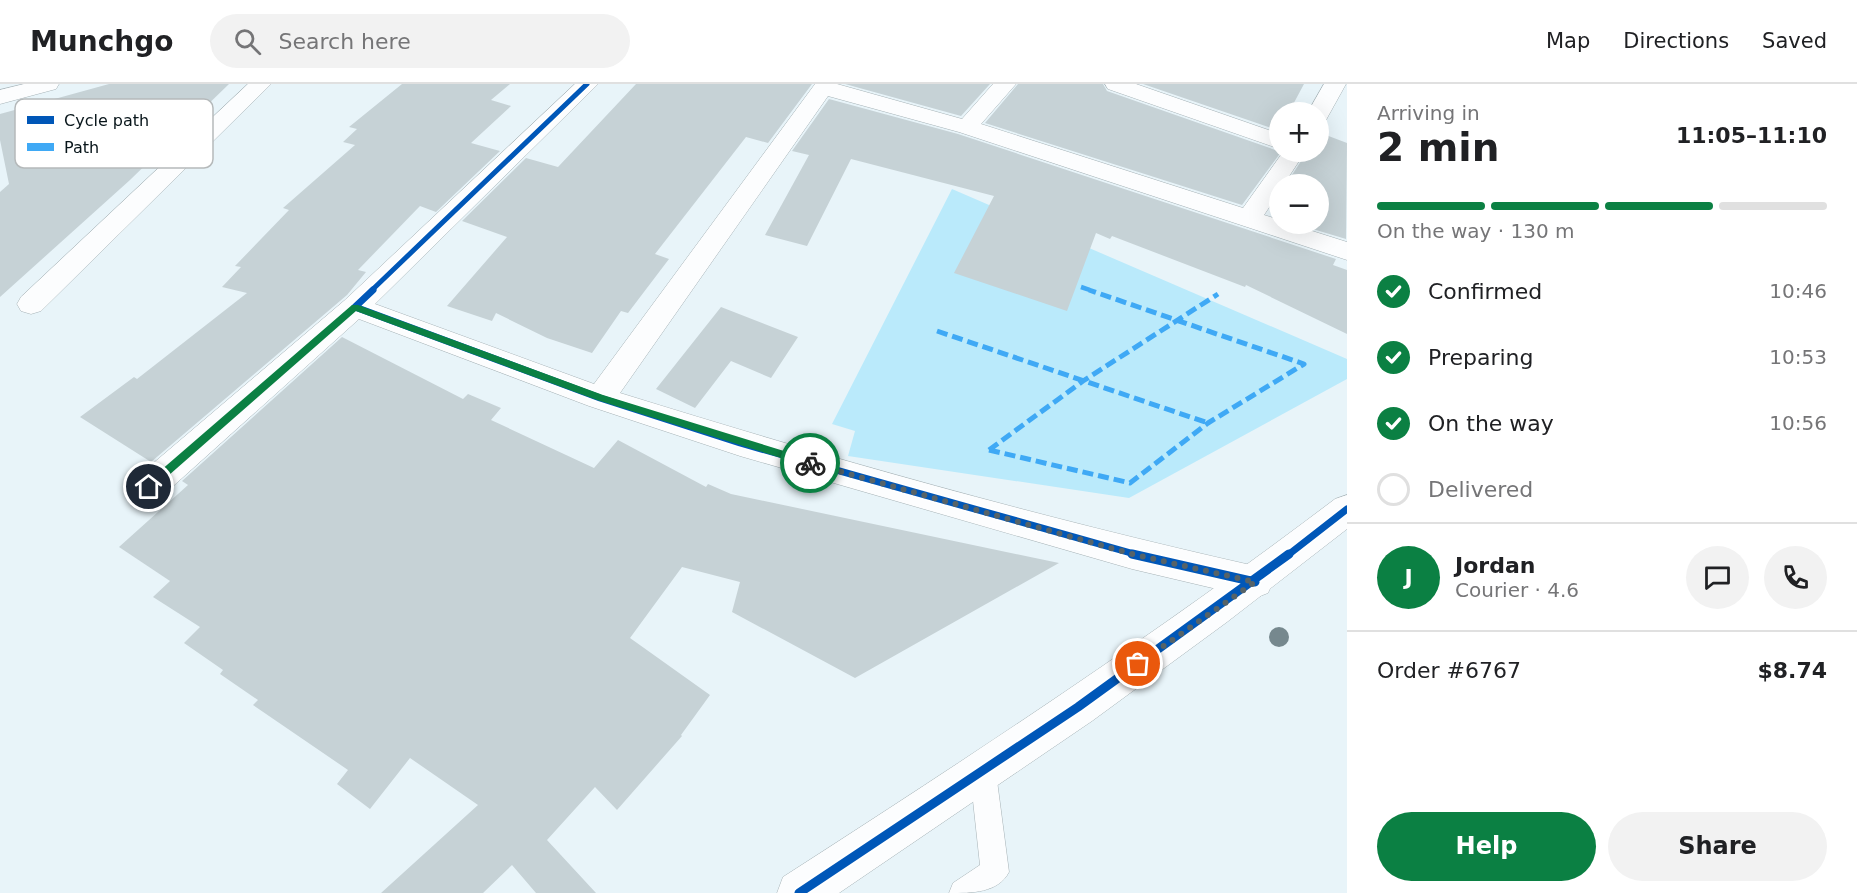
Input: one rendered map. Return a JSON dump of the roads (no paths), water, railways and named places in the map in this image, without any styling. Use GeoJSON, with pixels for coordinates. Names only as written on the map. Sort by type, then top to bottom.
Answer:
{"type":"FeatureCollection","features":[{"type":"Feature","properties":{"kind":"street"},"geometry":{"type":"LineString","coordinates":[[0,97],[48,84]]}},
{"type":"Feature","properties":{"kind":"street"},"geometry":{"type":"LineString","coordinates":[[213,129],[260,84]]}},
{"type":"Feature","properties":{"kind":"street"},"geometry":{"type":"LineString","coordinates":[[149,487],[355,307],[587,84]]}},
{"type":"Feature","properties":{"kind":"street"},"geometry":{"type":"LineString","coordinates":[[967,127],[1005,84]]}},
{"type":"Feature","properties":{"kind":"street"},"geometry":{"type":"LineString","coordinates":[[1116,84],[1269,138]]}},
{"type":"Feature","properties":{"kind":"street"},"geometry":{"type":"LineString","coordinates":[[1325,102],[1335,84]]}},
{"type":"Feature","properties":{"kind":"street"},"geometry":{"type":"LineString","coordinates":[[600,398],[825,86],[967,127],[1347,251]]}},
{"type":"Feature","properties":{"kind":"street"},"geometry":{"type":"LineString","coordinates":[[1249,218],[1287,162]]}},
{"type":"Feature","properties":{"kind":"street"},"geometry":{"type":"LineString","coordinates":[[31,304],[173,168]]}},
{"type":"Feature","properties":{"kind":"street"},"geometry":{"type":"LineString","coordinates":[[355,307],[600,398],[740,443],[1132,554],[1255,582]]}},
{"type":"Feature","properties":{"kind":"street"},"geometry":{"type":"LineString","coordinates":[[799,893],[983,773],[1255,582],[1347,509]]}},
{"type":"Feature","properties":{"kind":"lane"},"geometry":{"type":"LineString","coordinates":[[963,893],[995,872],[983,773]]}}]}
